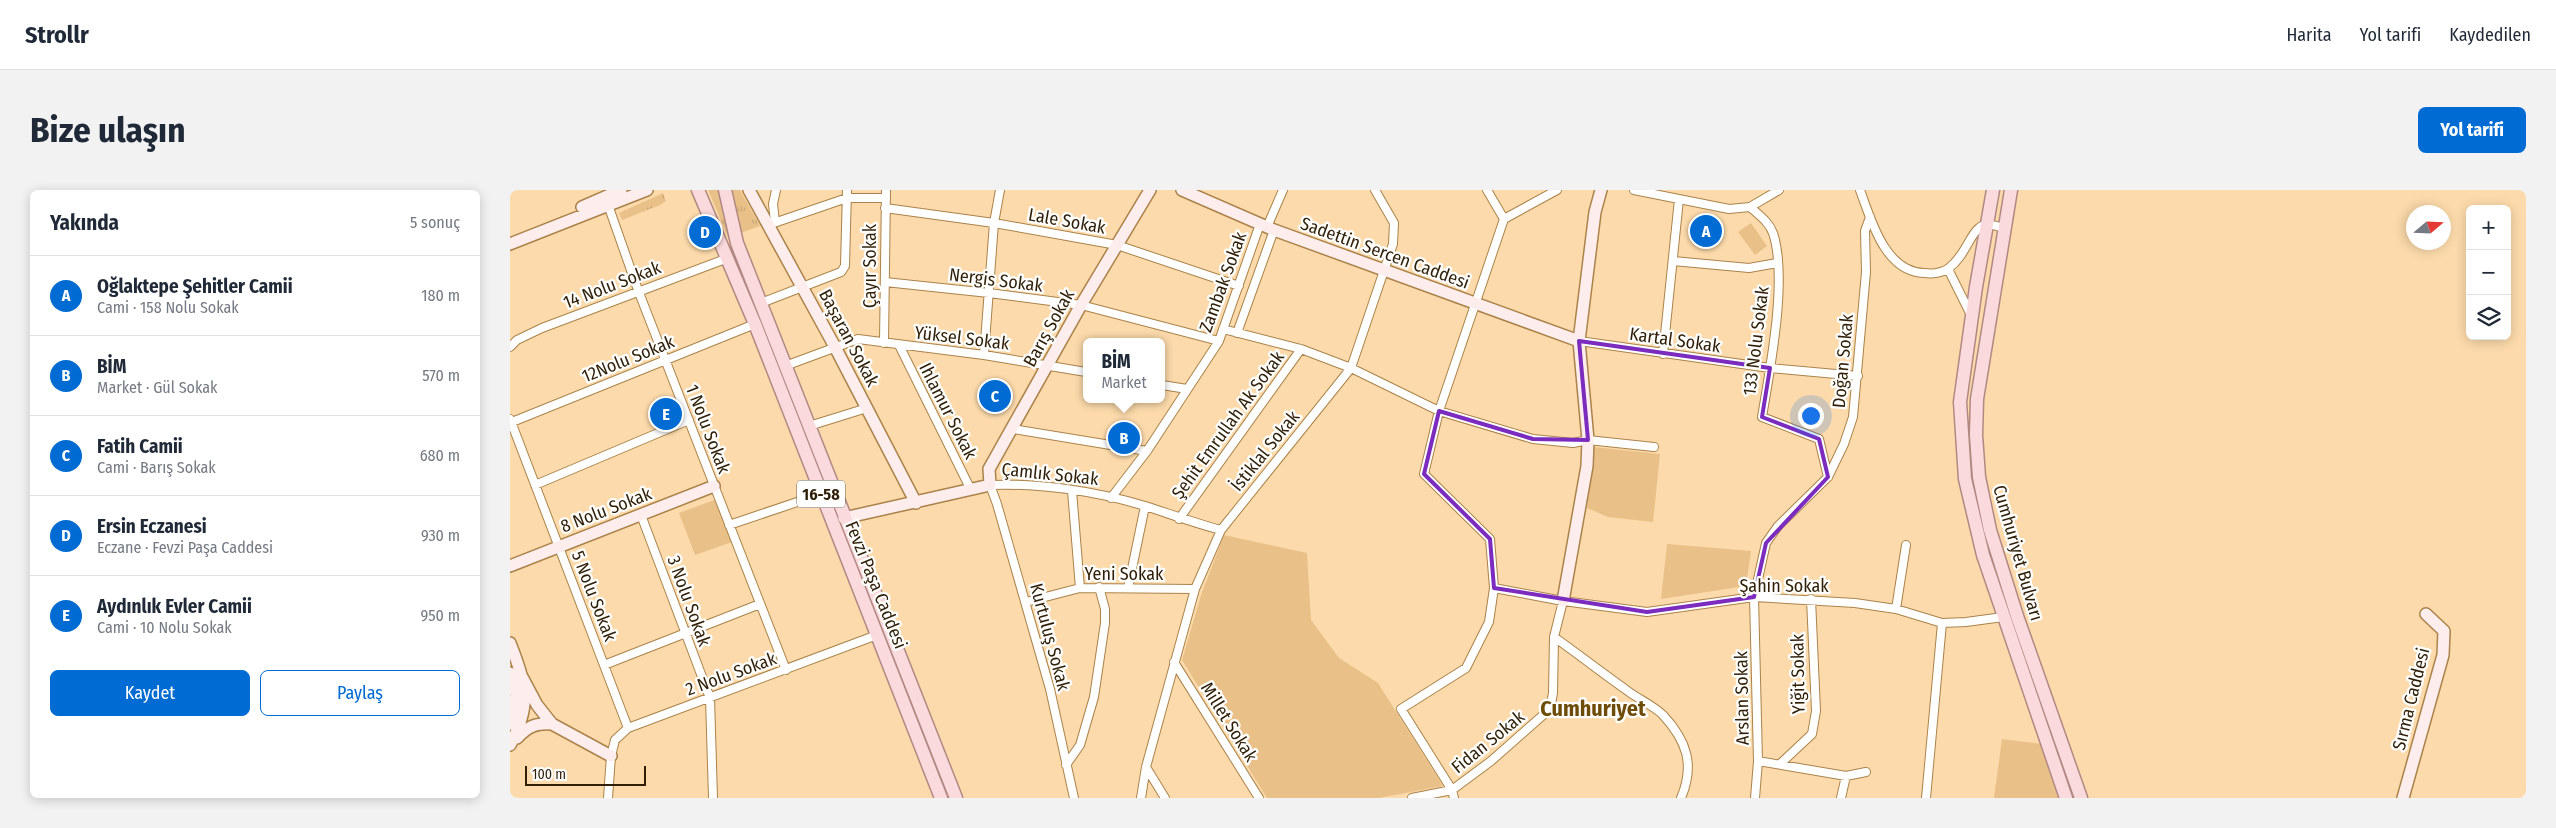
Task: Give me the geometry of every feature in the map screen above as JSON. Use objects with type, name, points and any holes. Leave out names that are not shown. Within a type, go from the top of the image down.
[{"type":"main road","name":"Fevzi Paşa Caddesi","points":[[698,190],[755,324],[942,798]]},
{"type":"main road","name":"Fevzi Paşa Caddesi","points":[[725,190],[737,243],[956,798]]},
{"type":"main road","name":"Cumhuriyet Bulvarı","points":[[1994,190],[1960,402],[1965,479],[1972,517],[2003,617],[2066,798]]},
{"type":"main road","name":"Cumhuriyet Bulvarı","points":[[2011,190],[1977,399],[1976,435],[1979,477],[1990,530],[2081,798]]},
{"type":"street","points":[[510,244],[604,201],[620,190]]},
{"type":"street","points":[[510,236],[604,201],[648,190]]},
{"type":"street","name":"Başaran Sokak","points":[[749,190],[771,224],[916,503]]},
{"type":"street","points":[[776,190],[771,224],[847,194],[886,194]]},
{"type":"street","points":[[984,355],[994,223],[1000,190]]},
{"type":"street","name":"Barış Sokak","points":[[990,485],[989,470],[1049,366],[1080,305],[1150,190]]},
{"type":"street","name":"Sadettin Sercen Caddesi","points":[[1182,190],[1267,227],[1384,272],[1579,341]]},
{"type":"street","points":[[1267,227],[1283,190]]},
{"type":"street","name":"İstiklal Sokak","points":[[1141,798],[1146,767],[1195,589],[1221,530],[1351,368],[1392,244],[1394,223],[1375,190]]},
{"type":"street","points":[[1487,190],[1504,219]]},
{"type":"street","points":[[1412,798],[1453,794],[1402,710],[1466,668],[1488,622],[1494,588],[1490,540],[1424,474],[1440,411],[1504,219],[1557,190]]},
{"type":"street","points":[[1563,601],[1587,466],[1588,440],[1579,341],[1595,212],[1601,190]]},
{"type":"street","points":[[1634,190],[1729,209],[1750,207],[1779,190]]},
{"type":"street","points":[[1860,190],[1883,244],[1892,257],[1902,266],[1915,273],[1932,274],[1948,269],[1962,256],[1978,228],[1988,224],[2004,228]]},
{"type":"street","points":[[761,303],[841,272],[845,266],[847,194]]},
{"type":"street","name":"Çayır Sokak","points":[[884,343],[886,194]]},
{"type":"street","points":[[1663,354],[1679,199]]},
{"type":"street","name":"1 Nolu Sokak","points":[[604,201],[786,670]]},
{"type":"street","name":"133 Nolu Sokak","points":[[1750,207],[1766,221],[1773,233],[1779,285],[1770,368],[1762,417],[1819,439],[1828,477]]},
{"type":"street","name":"Lale Sokak","points":[[885,208],[994,223],[1117,245],[1238,286]]},
{"type":"street","name":"Doğan Sokak","points":[[1754,597],[1766,543],[1778,526],[1828,477],[1844,444],[1853,417],[1866,272],[1865,231],[1870,217]]},
{"type":"street","name":"Zambak Sokak","points":[[1111,498],[1147,451],[1219,341],[1238,286],[1267,227]]},
{"type":"street","name":"Zambak Sokak","points":[[1237,333],[1267,227]]},
{"type":"street","name":"14 Nolu Sokak","points":[[510,347],[517,340],[542,328],[638,290],[728,258]]},
{"type":"street","points":[[1673,261],[1749,268],[1777,263]]},
{"type":"street","points":[[1948,269],[1972,318]]},
{"type":"street","name":"Nergis Sokak","points":[[885,282],[1080,305],[1219,341]]},
{"type":"street","name":"12Nolu Sokak","points":[[511,420],[755,324]]},
{"type":"street","points":[[1223,329],[1301,349],[1351,368],[1440,411],[1533,439],[1573,443],[1588,440],[1654,447]]},
{"type":"street","name":"Yüksel Sokak","points":[[786,366],[858,339],[984,355],[1083,372]]},
{"type":"street","name":"Kartal Sokak","points":[[1579,341],[1770,368],[1858,376]]},
{"type":"street","name":"Ihlamur Sokak","points":[[899,345],[971,490]]},
{"type":"street","name":"Şehit Emrullah Ak Sokak","points":[[1178,519],[1301,349]]},
{"type":"street","points":[[1165,385],[1187,389]]},
{"type":"street","points":[[808,426],[867,408]]},
{"type":"street","name":"5 Nolu Sokak","points":[[511,420],[628,728]]},
{"type":"street","points":[[535,485],[689,420]]},
{"type":"street","points":[[1013,429],[1147,451]]},
{"type":"street","name":"Çamlık Sokak","points":[[844,518],[990,485],[1013,484],[1111,498],[1145,506],[1178,519],[1221,530]]},
{"type":"street","name":"Kurtuluş Sokak","points":[[990,485],[1026,602],[1050,689],[1074,798]]},
{"type":"street","name":"8 Nolu Sokak","points":[[510,566],[714,486]]},
{"type":"street","points":[[1072,491],[1080,588]]},
{"type":"street","points":[[730,525],[821,494]]},
{"type":"street","points":[[1128,588],[1145,506]]},
{"type":"street","name":"3 Nolu Sokak","points":[[641,515],[710,698],[713,798]]},
{"type":"street","points":[[1896,609],[1906,545]]},
{"type":"street","points":[[1066,765],[1080,744],[1094,697],[1105,623],[1105,610],[1099,587]]},
{"type":"street","name":"Yeni Sokak","points":[[1026,602],[1080,588],[1195,589]]},
{"type":"street","name":"Şahin Sokak","points":[[1494,588],[1563,601],[1647,612],[1754,597],[1811,599],[1896,609],[1942,623],[2003,617]]},
{"type":"street","name":"Arslan Sokak","points":[[1754,597],[1758,761],[1755,798]]},
{"type":"street","name":"Yiğit Sokak","points":[[1780,764],[1812,734],[1816,710],[1811,599]]},
{"type":"street","name":"Fidan Sokak","points":[[1453,794],[1550,709],[1553,693],[1554,637],[1563,601]]},
{"type":"street","points":[[604,665],[760,604]]},
{"type":"street","name":"Sırma Caddesi","points":[[2403,798],[2443,655],[2444,631],[2426,614]]},
{"type":"street","points":[[1926,798],[1942,623]]},
{"type":"street","name":"2 Nolu Sokak","points":[[628,728],[877,635]]},
{"type":"street","points":[[1554,637],[1662,714],[1681,741],[1689,764],[1687,782],[1680,798]]},
{"type":"street","points":[[510,643],[516,674],[516,695],[510,724]]},
{"type":"street","name":"Millet Sokak","points":[[1174,662],[1259,798]]},
{"type":"street","points":[[516,674],[552,724],[611,756]]},
{"type":"street","points":[[510,746],[522,721],[525,709],[526,689],[516,674]]},
{"type":"street","points":[[510,746],[530,726],[540,723],[552,724]]},
{"type":"street","points":[[608,798],[611,756],[615,740],[628,728]]},
{"type":"street","points":[[1758,761],[1846,776],[1866,772]]},
{"type":"street","points":[[1146,767],[1165,798]]},
{"type":"street","points":[[1841,798],[1846,776]]},
{"type":"highlighted area","points":[[1579,341],[1770,368],[1762,417],[1819,439],[1828,477],[1766,543],[1754,597],[1647,612],[1494,588],[1490,539],[1424,474],[1439,411],[1533,439],[1588,440]]},
{"type":"green space","points":[[708,190],[720,190],[732,246]]},
{"type":"green space","points":[[731,190],[740,190],[760,226],[741,233]]},
{"type":"green space","points":[[663,193],[666,201],[660,205],[622,220],[619,213]]},
{"type":"green space","points":[[1751,223],[1767,246],[1755,255],[1738,232]]},
{"type":"green space","points":[[1593,447],[1660,454],[1653,522],[1608,517],[1587,508]]},
{"type":"green space","points":[[717,499],[732,542],[695,555],[679,513]]},
{"type":"green space","points":[[1224,535],[1307,553],[1311,620],[1339,658],[1378,683],[1443,786],[1379,798],[1267,798],[1182,660],[1201,595]]},
{"type":"green space","points":[[1667,544],[1751,551],[1746,586],[1661,599]]},
{"type":"green space","points":[[2002,739],[2043,744],[2061,798],[1994,798]]},
{"type":"place","name":"Oğlaktepe Şehitler Camii","points":[[1706,231]]},
{"type":"place","name":"Ersin Eczanesi","points":[[705,232]]},
{"type":"place","name":"Fatih Camii","points":[[995,396]]},
{"type":"place","name":"Aydınlık Evler Camii","points":[[666,414]]},
{"type":"place","name":"BİM","points":[[1124,438]]},
{"type":"district","name":"Cumhuriyet","points":[[1593,708]]}]
